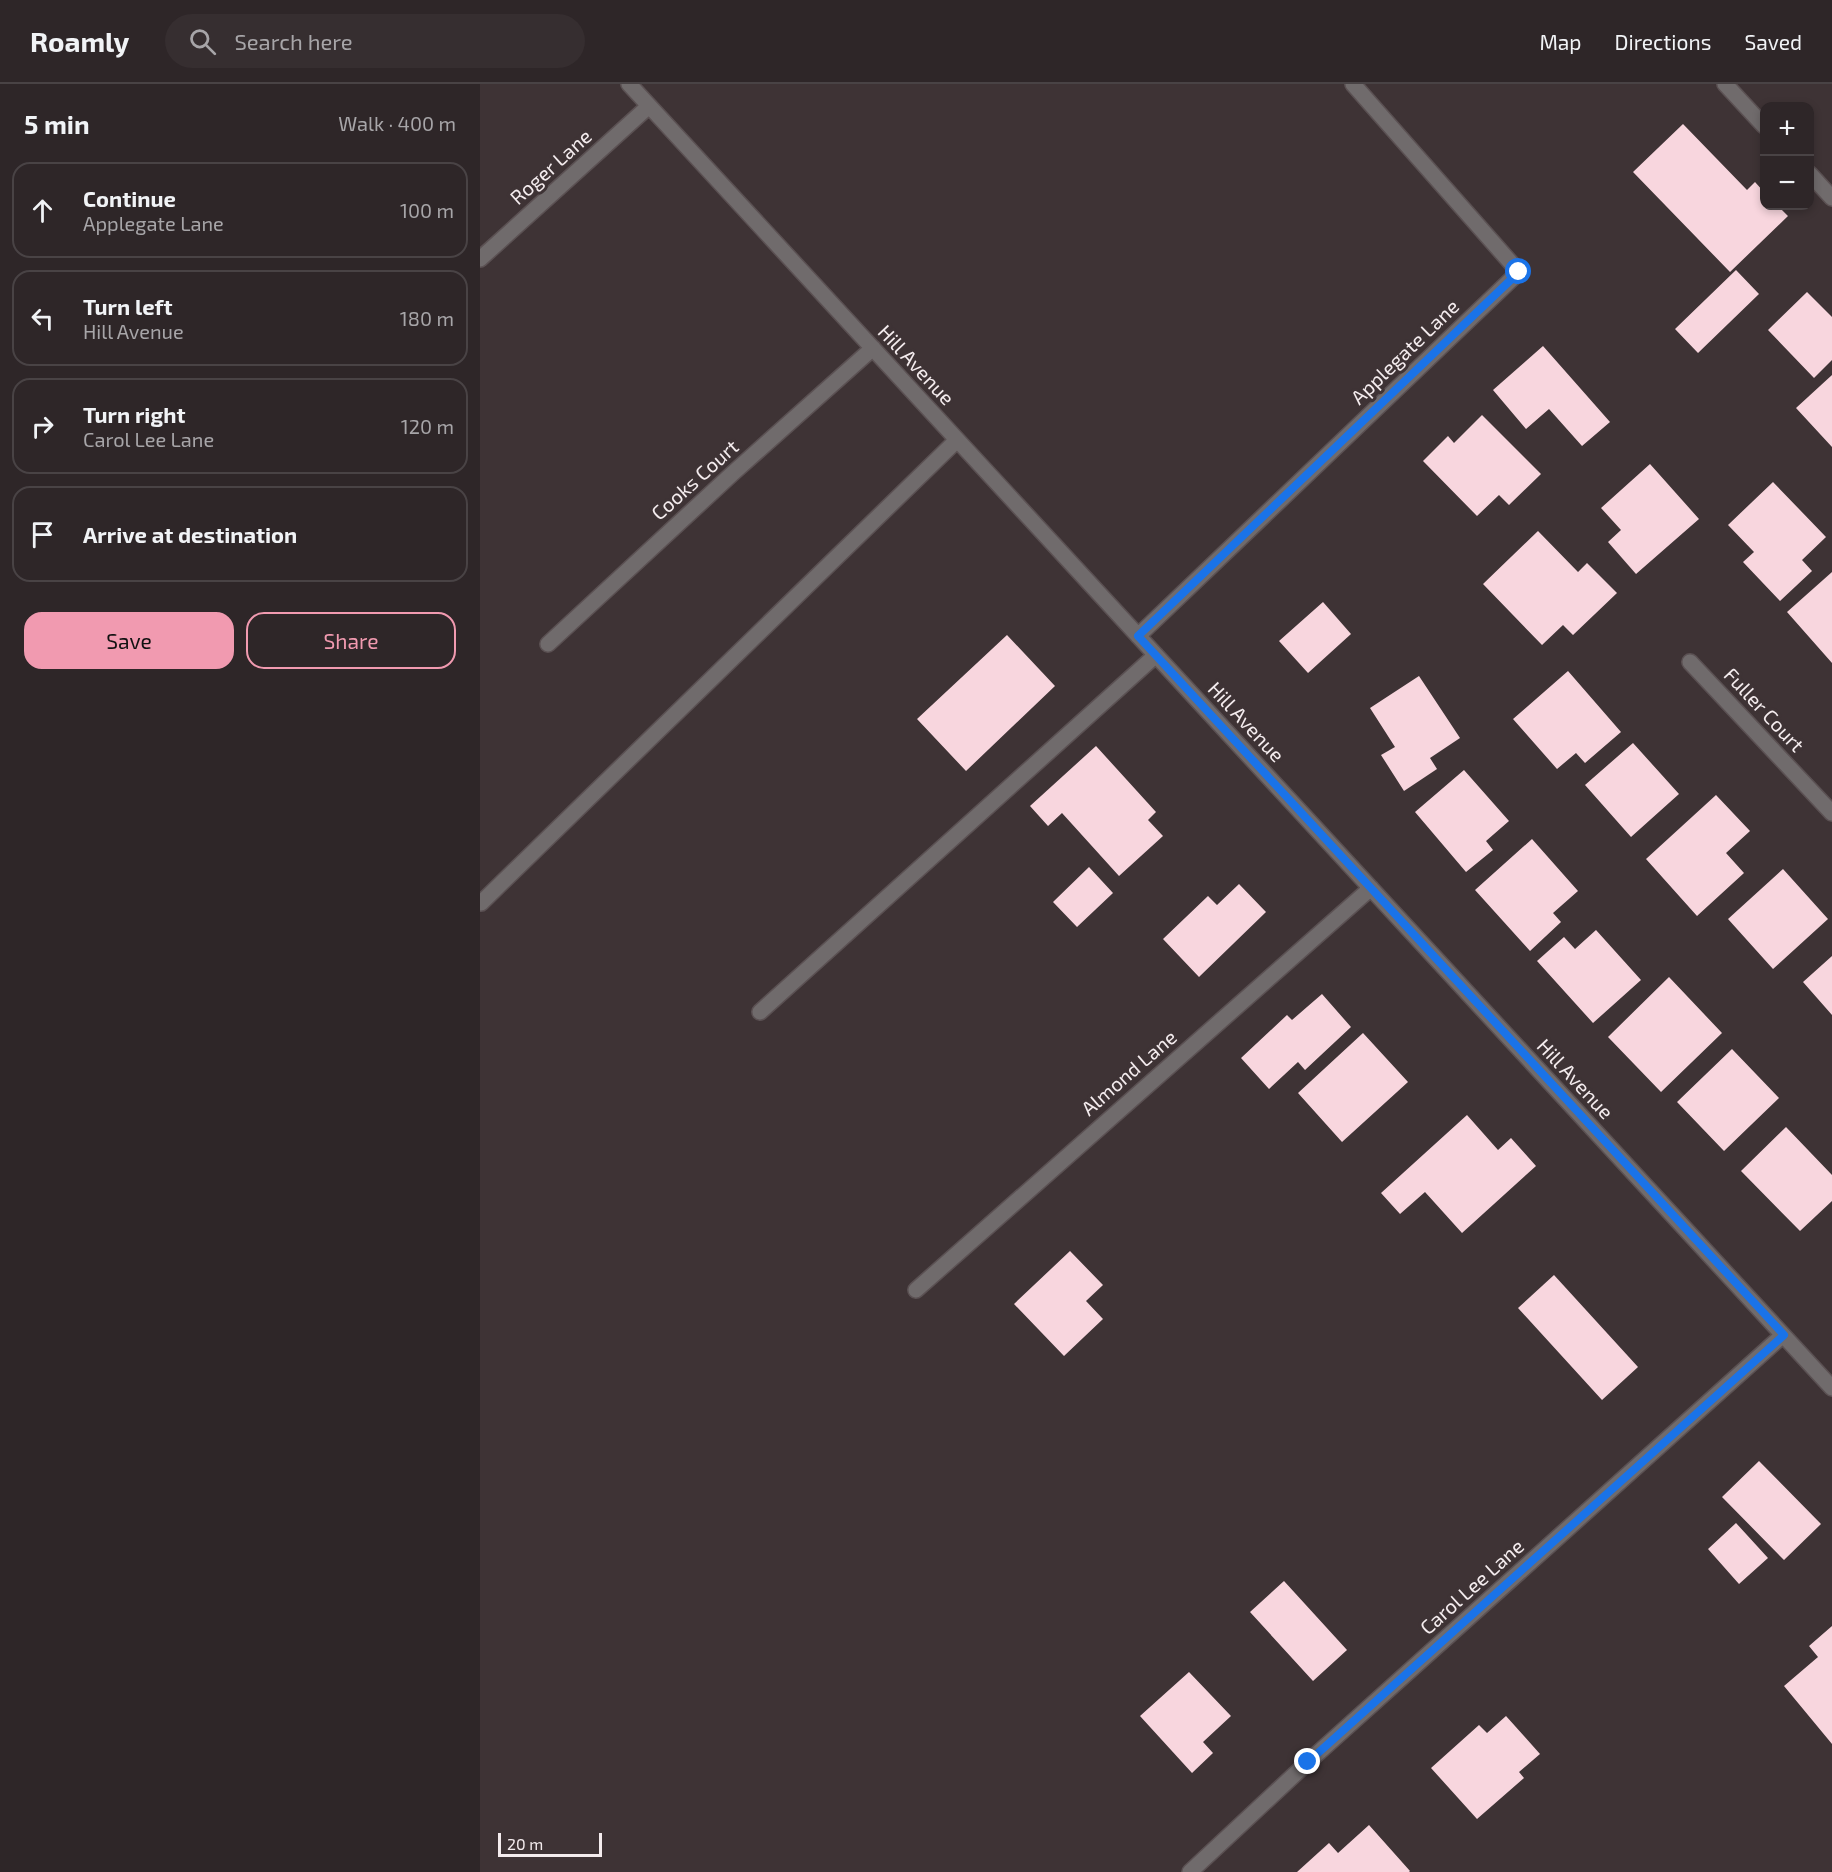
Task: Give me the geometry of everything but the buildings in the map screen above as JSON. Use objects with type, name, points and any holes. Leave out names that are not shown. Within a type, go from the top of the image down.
[{"type":"street","name":"Hill Avenue","points":[[629,84],[1832,1388]]},
{"type":"street","name":"Applegate Lane","points":[[1138,636],[1519,272],[1353,84]]},
{"type":"street","points":[[1725,84],[1760,122]]},
{"type":"street","name":"Roger Lane","points":[[480,259],[649,106]]},
{"type":"street","points":[[1814,179],[1832,198]]},
{"type":"street","name":"Cooks Court","points":[[548,644],[733,473],[873,348]]},
{"type":"street","points":[[481,903],[957,440]]},
{"type":"street","points":[[760,1012],[1156,655]]},
{"type":"street","name":"Fuller Court","points":[[1690,662],[1832,813]]},
{"type":"street","name":"Almond Lane","points":[[916,1290],[1371,888]]},
{"type":"street","name":"Carol Lee Lane","points":[[1190,1872],[1308,1762],[1784,1335]]},
{"type":"route","points":[[1308,1762],[1784,1335],[1138,636],[1519,272]]}]
